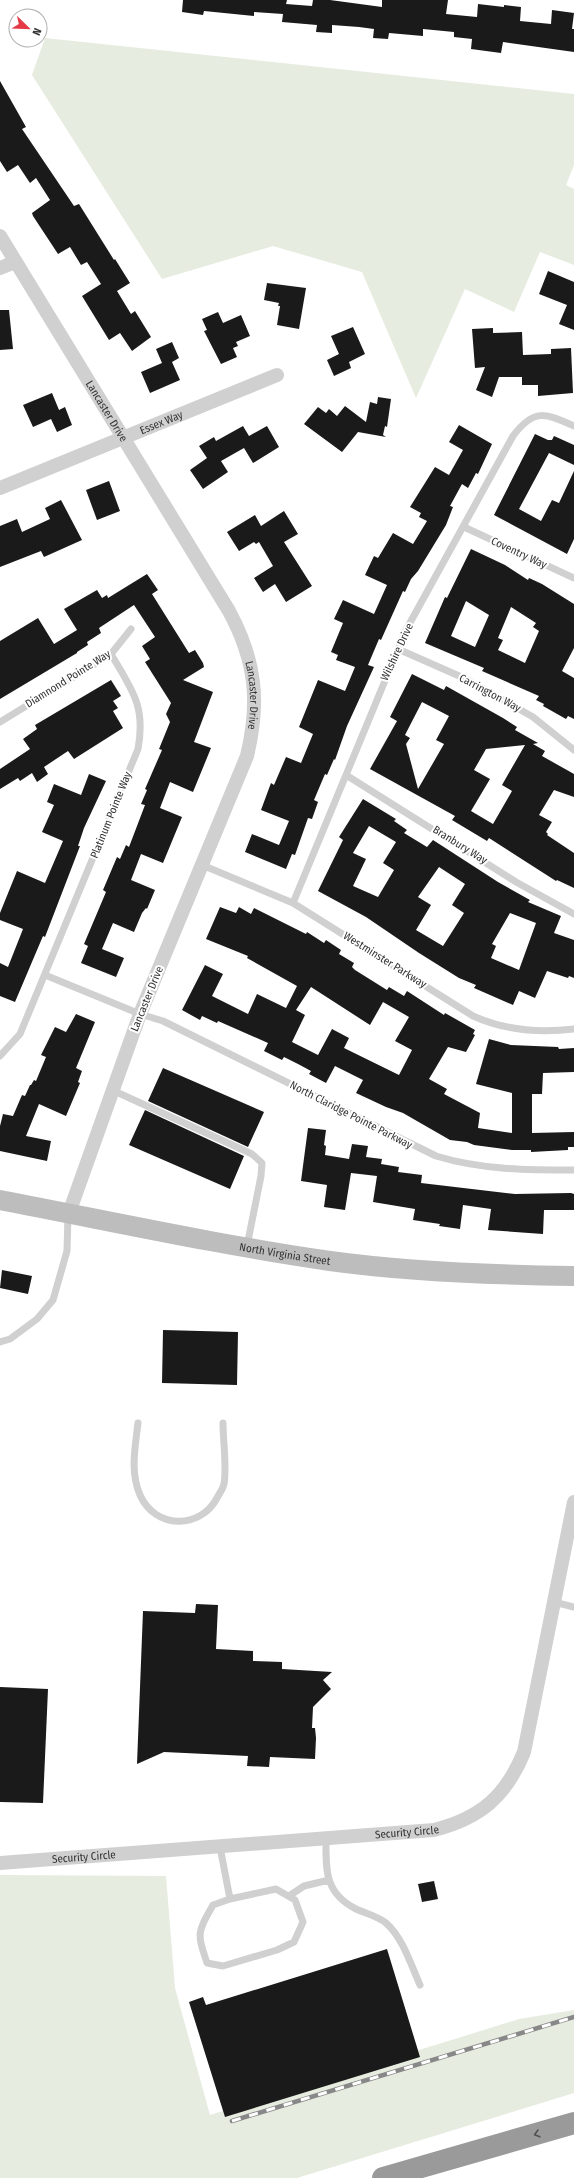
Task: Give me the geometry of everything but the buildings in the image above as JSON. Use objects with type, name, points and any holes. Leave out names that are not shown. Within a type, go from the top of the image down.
[{"type":"highway","points":[[383,2178],[574,2123]]},
{"type":"main road","name":"North Virginia Street","points":[[0,1200],[247,1247],[330,1261],[412,1268],[574,1276]]},
{"type":"street","name":"Lancaster Drive","points":[[0,236],[232,617],[248,654],[254,679],[255,711],[247,756],[140,1014],[68,1213]]},
{"type":"street","points":[[0,268],[16,262]]},
{"type":"street","name":"Essex Way","points":[[0,488],[277,375]]},
{"type":"street","name":"Security Circle","points":[[0,1863],[434,1830],[456,1825],[474,1815],[493,1802],[506,1787],[516,1771],[524,1752],[574,1502]]},
{"type":"lane","name":"Wilshire Drive","points":[[292,903],[406,630],[513,436],[523,423],[532,417],[542,415],[551,416],[574,425]]},
{"type":"lane","name":"Coventry Way","points":[[464,527],[574,578]]},
{"type":"lane","name":"Diamnond Pointe Way","points":[[0,722],[111,654],[131,629]]},
{"type":"lane","name":"Carrington Way","points":[[398,649],[466,679],[533,717],[574,750]]},
{"type":"lane","name":"Platinum Pointe Way","points":[[0,1056],[20,1034],[138,749],[142,731],[136,696],[111,654]]},
{"type":"lane","name":"Branbury Way","points":[[346,775],[516,882],[574,914]]},
{"type":"lane","name":"Westminster Parkway","points":[[202,865],[292,903],[473,1016],[506,1028],[574,1029]]},
{"type":"lane","name":"North Claridge Pointe Parkway","points":[[45,975],[140,1014],[163,1021],[436,1156],[459,1163],[507,1170],[574,1170]]},
{"type":"lane","points":[[112,1090],[252,1154],[262,1163],[261,1176],[247,1247]]},
{"type":"lane","points":[[0,1342],[10,1339],[37,1319],[53,1300],[67,1251],[68,1213]]},
{"type":"lane","points":[[138,1423],[133,1468],[140,1496],[153,1513],[174,1522],[199,1518],[212,1506],[224,1485],[223,1423]]},
{"type":"lane","points":[[554,1602],[574,1607]]},
{"type":"lane","points":[[326,1839],[329,1884],[348,1905],[386,1923],[390,1927],[398,1936],[420,1985]]},
{"type":"lane","points":[[220,1847],[230,1899]]},
{"type":"lane","points":[[289,1896],[304,1886],[329,1880]]},
{"type":"lane","points":[[276,1888],[295,1900],[303,1922],[294,1942],[277,1950],[223,1966],[207,1963],[199,1937],[204,1921],[213,1905],[230,1899],[276,1888]]},
{"type":"shaded area","points":[[48,38],[574,94],[574,165],[566,185],[574,189],[574,265],[540,252],[514,312],[465,289],[416,398],[362,272],[273,246],[162,279],[32,75],[41,48],[48,48]]},
{"type":"shaded area","points":[[0,1875],[166,1876],[175,1988],[210,2115],[519,2019],[574,2010],[574,2093],[297,2178],[0,2178]]},
{"type":"railway","points":[[232,2121],[574,2017]]}]
